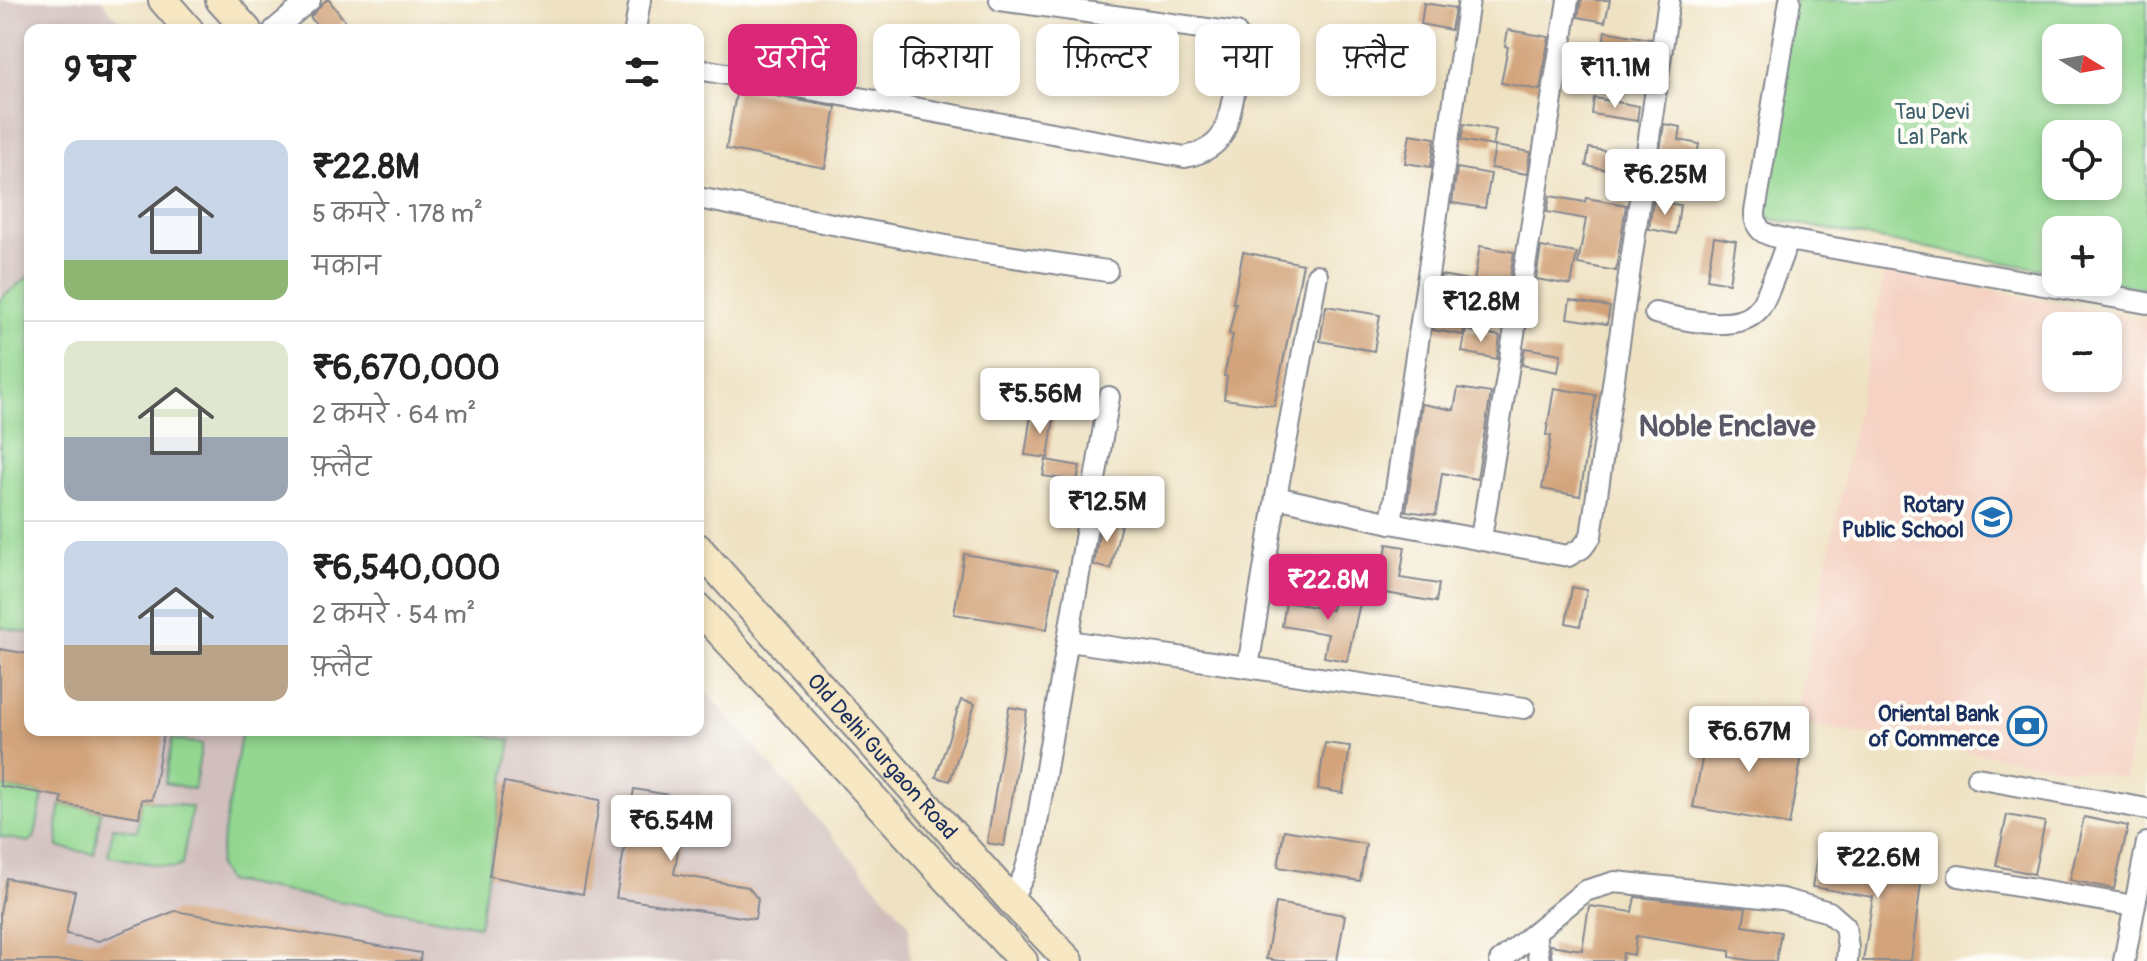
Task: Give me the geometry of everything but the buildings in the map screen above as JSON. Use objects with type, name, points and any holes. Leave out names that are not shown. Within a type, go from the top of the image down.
[{"type":"main road","points":[[163,0],[184,24]]},
{"type":"main road","points":[[220,0],[242,24]]},
{"type":"main road","name":"Old Delhi Gurgaon Road","points":[[704,555],[1011,900],[1054,956]]},
{"type":"main road","name":"Old Delhi Gurgaon Road","points":[[704,615],[1023,961]]},
{"type":"street","points":[[281,24],[310,0]]},
{"type":"street","points":[[636,24],[640,0]]},
{"type":"street","points":[[704,70],[1185,157],[1202,153],[1222,136],[1243,43],[1236,33],[1000,0]]},
{"type":"street","points":[[1391,523],[1469,0]]},
{"type":"street","points":[[1481,538],[1568,0]]},
{"type":"street","points":[[1276,497],[1391,523],[1568,556],[1582,548],[1591,536],[1669,0]]},
{"type":"street","points":[[1790,0],[1755,222],[1759,229],[1788,240],[2147,303]]},
{"type":"street","points":[[704,199],[967,250],[1107,271]]},
{"type":"street","points":[[1655,313],[1715,324],[1744,320],[1757,310],[1788,240]]},
{"type":"street","points":[[1248,667],[1317,275]]},
{"type":"street","points":[[1011,900],[1031,857],[1109,397]]},
{"type":"street","points":[[1069,641],[1524,708]]},
{"type":"street","points":[[1977,778],[2147,809]]},
{"type":"street","points":[[2124,961],[2147,843]]},
{"type":"street","points":[[1959,876],[2134,906]]},
{"type":"street","points":[[1500,961],[1585,891],[1615,882],[1782,899],[1829,912],[1845,926],[1847,961]]},
{"type":"street","points":[[1535,933],[1539,961]]},
{"type":"shaded area","points":[[0,0],[101,0],[122,24],[24,24],[24,736],[704,736],[704,689],[909,924],[910,961],[0,961]]},
{"type":"shaded area","name":"Rotary Public School","points":[[1885,271],[2104,312],[2042,312],[2042,392],[2122,392],[2122,315],[2147,320],[2147,655],[2125,778],[1795,723]]},
{"type":"green space","name":"Tau Devi Lal Park","points":[[1795,0],[2147,0],[2147,289],[2122,285],[2122,216],[2042,216],[2042,269],[1760,217]]},
{"type":"green space","points":[[24,280],[24,632],[0,627],[0,299]]},
{"type":"green space","points":[[241,736],[490,736],[511,740],[479,926],[227,881],[218,866]]},
{"type":"green space","points":[[172,739],[202,744],[194,789],[165,783]]},
{"type":"green space","points":[[0,786],[43,794],[35,836],[29,842],[0,837]]},
{"type":"green space","points":[[142,799],[192,807],[182,865],[174,868],[108,856],[113,827],[137,831]]},
{"type":"green space","points":[[61,804],[101,811],[94,854],[58,847],[57,825]]},
{"type":"place","name":"Rotary Public School","points":[[1992,517]]},
{"type":"place","name":"Oriental Bank of Commerce","points":[[2027,726]]},
{"type":"district","name":"Noble Enclave","points":[[1727,426]]}]
